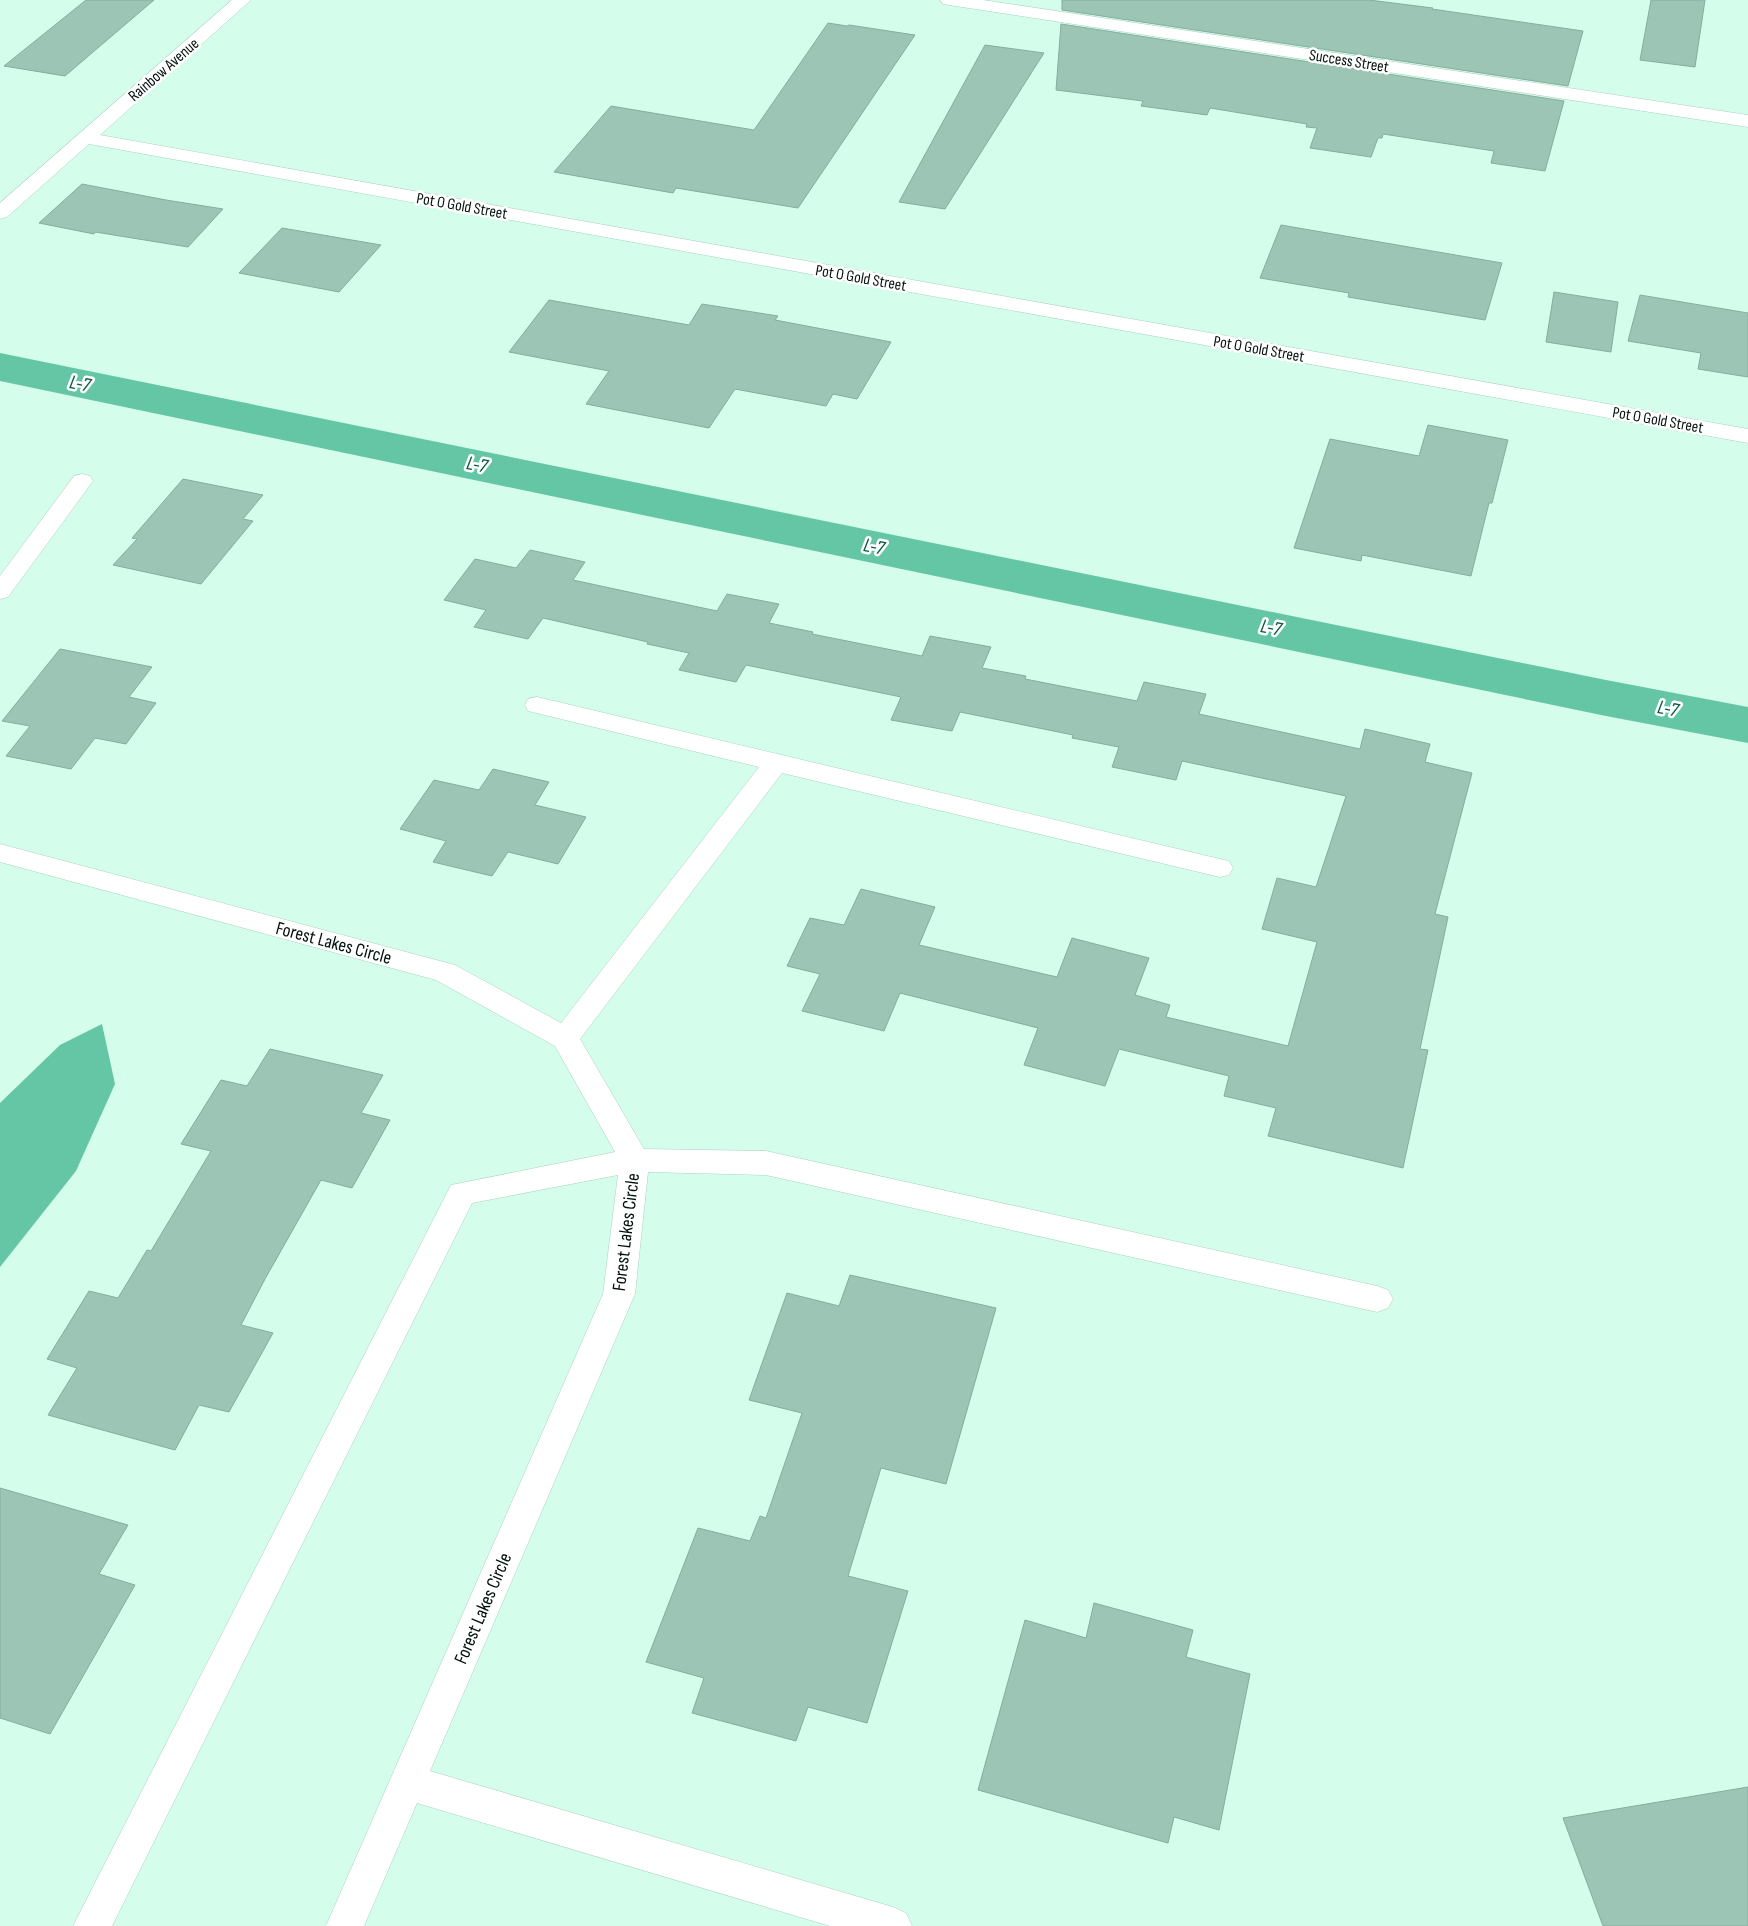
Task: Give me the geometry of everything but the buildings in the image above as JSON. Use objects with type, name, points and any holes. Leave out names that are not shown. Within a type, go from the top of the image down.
[{"type":"street","name":"Rainbow Avenue","points":[[85,138],[242,0]]},
{"type":"street","name":"Success Street","points":[[949,0],[1748,121]]},
{"type":"street","points":[[0,213],[85,138]]},
{"type":"street","name":"Pot O Gold Street","points":[[85,138],[1748,436]]},
{"type":"street","points":[[0,592],[82,481]]},
{"type":"street","points":[[538,705],[1220,868]]},
{"type":"street","points":[[565,1038],[776,763]]},
{"type":"street","name":"Forest Lakes Circle","points":[[0,853],[445,972],[565,1038],[635,1160],[619,1294],[344,1926]]},
{"type":"street","points":[[92,1926],[462,1193],[635,1160],[766,1163],[1377,1299]]},
{"type":"street","points":[[407,1782],[893,1926]]},
{"type":"shaded area","points":[[102,1024],[115,1084],[76,1171],[0,1267],[0,1103],[60,1045]]},
{"type":"waterway","name":"L-7","points":[[0,367],[1606,698],[1748,725]]}]
